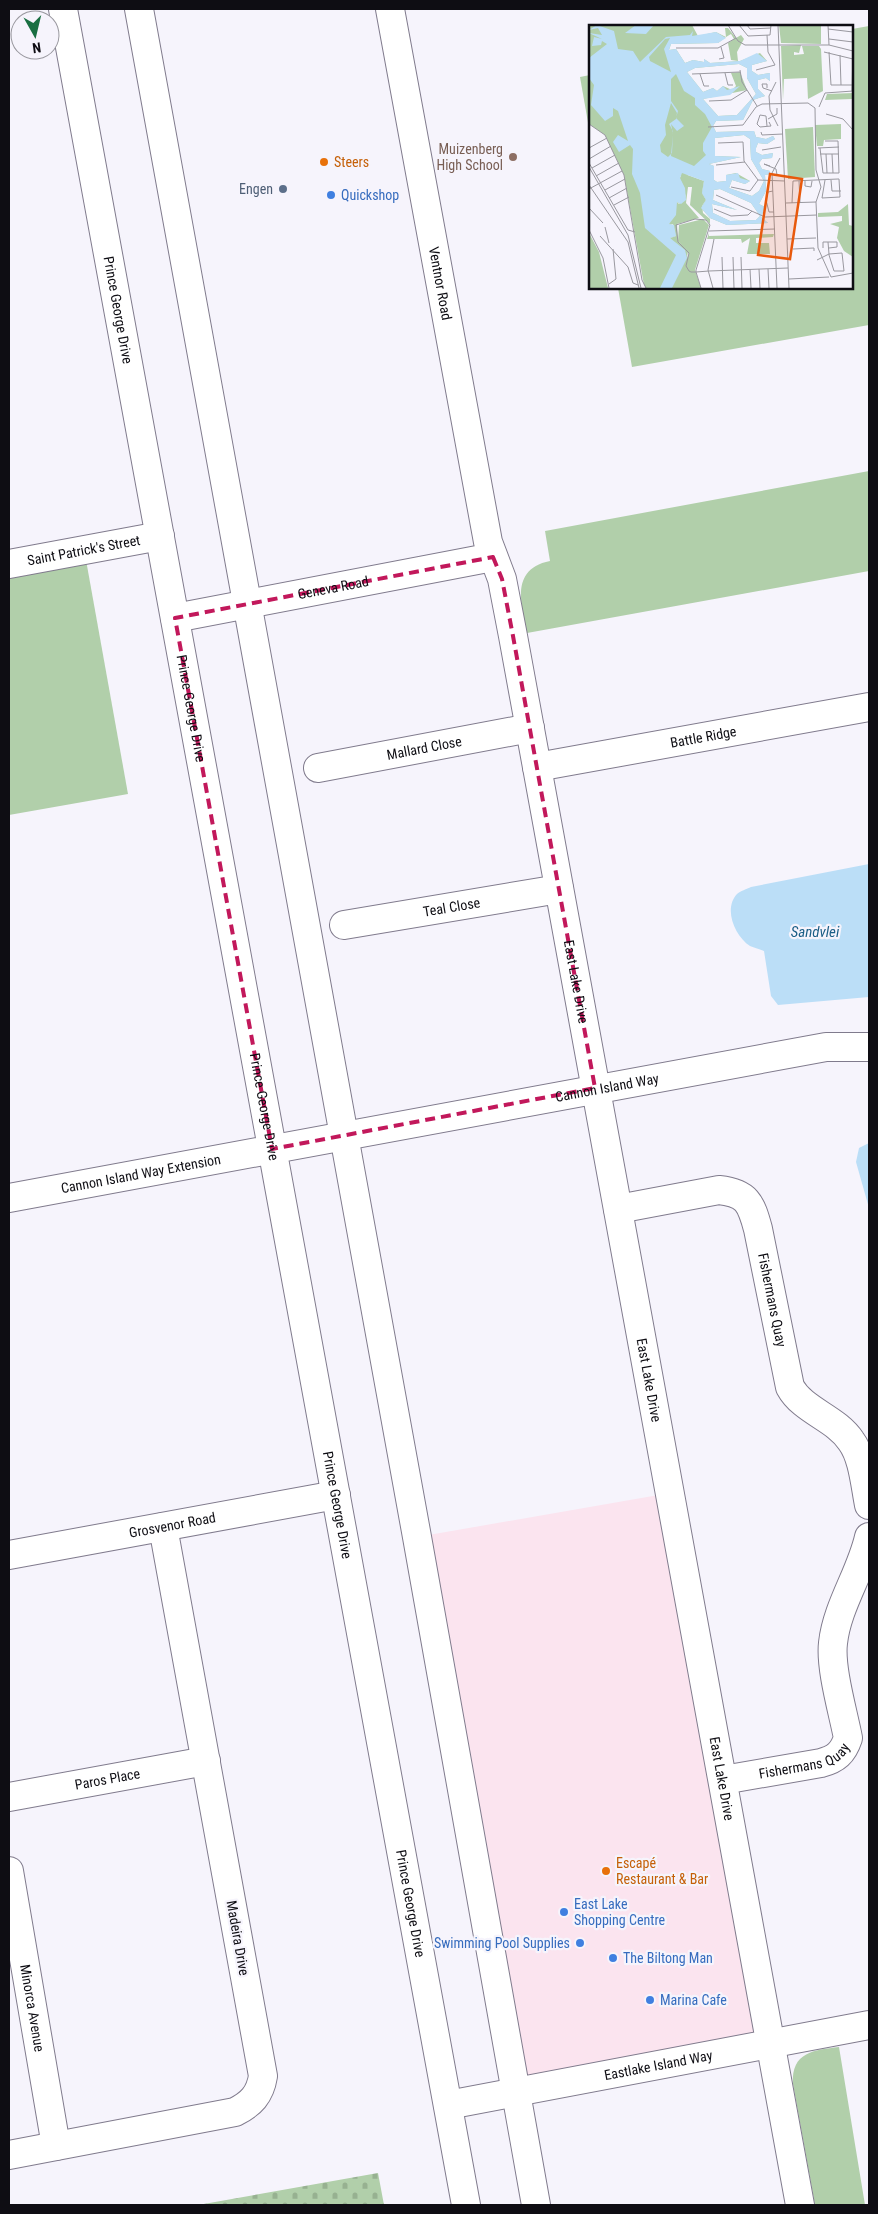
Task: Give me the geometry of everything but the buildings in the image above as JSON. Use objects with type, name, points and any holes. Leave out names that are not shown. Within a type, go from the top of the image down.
[{"type":"street","name":"Prince George Drive","points":[[63,9],[466,2205]]},
{"type":"street","points":[[139,9],[536,2205]]},
{"type":"street","name":"Ventnor Road","points":[[390,9],[488,542],[493,557]]},
{"type":"street","name":"Saint Patrick's Street","points":[[9,564],[160,536]]},
{"type":"street","name":"Geneva Road","points":[[175,618],[493,557]]},
{"type":"street","name":"East Lake Drive","points":[[493,557],[502,579],[530,728],[800,2205]]},
{"type":"street","name":"Battle Ridge","points":[[537,767],[869,707]]},
{"type":"street","name":"Mallard Close","points":[[318,768],[530,728]]},
{"type":"street","name":"Teal Close","points":[[344,925],[559,889]]},
{"type":"street","name":"Cannon Island Way","points":[[272,1149],[595,1088],[826,1047],[869,1047]]},
{"type":"street","name":"Cannon Island Way Extension","points":[[9,1198],[272,1149]]},
{"type":"street","name":"Fishermans Quay","points":[[618,1209],[719,1190],[733,1192],[742,1196],[749,1203],[758,1229],[790,1387],[801,1400],[840,1428],[853,1442],[863,1472],[869,1505]]},
{"type":"street","name":"Grosvenor Road","points":[[9,1555],[336,1495]]},
{"type":"street","name":"Madeira Drive","points":[[9,2155],[235,2112],[252,2102],[261,2087],[264,2076],[163,1527]]},
{"type":"street","name":"Fishermans Quay","points":[[722,1780],[833,1760],[845,1747],[848,1738],[833,1658],[833,1643],[838,1620],[869,1537]]},
{"type":"street","name":"Paros Place","points":[[9,1798],[206,1762]]},
{"type":"street","name":"Minorca Avenue","points":[[9,1871],[56,2146]]},
{"type":"street","name":"Eastlake Island Way","points":[[448,2106],[869,2025]]},
{"type":"highlighted area","points":[[493,557],[502,579],[513,636],[595,1088],[272,1149],[175,618]]},
{"type":"shaded area","points":[[670,1493],[771,2044],[516,2092],[417,1537]]},
{"type":"green space","points":[[869,26],[869,325],[632,367],[618,289],[853,289],[853,29]]},
{"type":"green space","points":[[589,75],[589,128],[580,77]]},
{"type":"green space","points":[[869,471],[869,571],[527,633],[522,611],[521,589],[529,572],[537,565],[550,561],[545,531]]},
{"type":"green space","points":[[86,560],[128,794],[9,815],[9,575]]},
{"type":"green space","points":[[839,2047],[865,2205],[815,2205],[793,2084],[793,2073],[800,2059],[813,2052]]},
{"type":"green space","points":[[378,2173],[384,2205],[198,2205]]},
{"type":"water","name":"Sandvlei","points":[[869,864],[869,997],[778,1005],[771,996],[764,951],[745,942],[733,922],[731,907],[733,900],[738,893],[751,887]]},
{"type":"water","points":[[869,1143],[869,1208],[856,1162],[859,1148]]},
{"type":"place","name":"Muizenberg High School","points":[[513,157]]},
{"type":"place","name":"Steers","points":[[324,162]]},
{"type":"place","name":"Engen","points":[[283,189]]},
{"type":"place","name":"Quickshop","points":[[331,195]]},
{"type":"place","name":"Escapé Restaurant & Bar","points":[[606,1871]]},
{"type":"place","name":"East Lake Shopping Centre","points":[[564,1912]]},
{"type":"place","name":"Swimming Pool Supplies","points":[[580,1943]]},
{"type":"place","name":"The Biltong Man","points":[[613,1958]]},
{"type":"place","name":"Marina Cafe","points":[[650,2000]]}]
